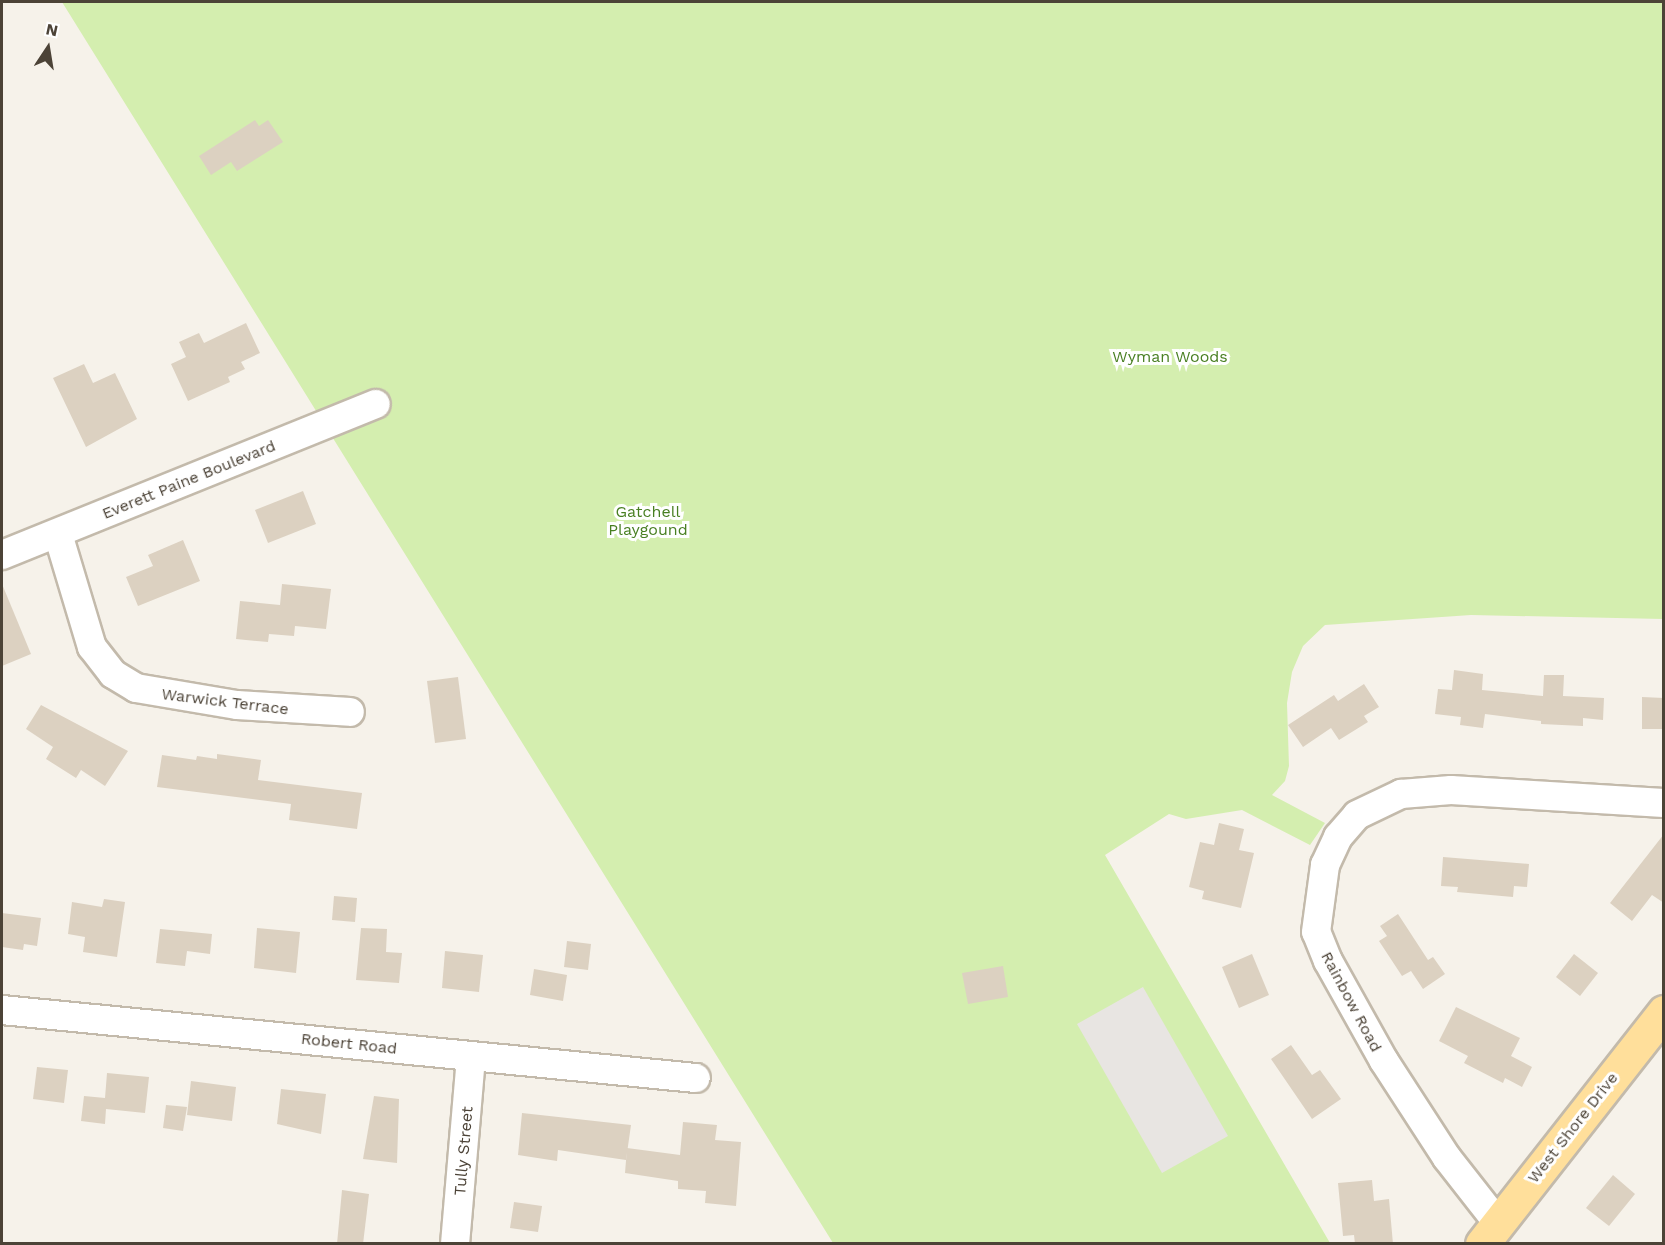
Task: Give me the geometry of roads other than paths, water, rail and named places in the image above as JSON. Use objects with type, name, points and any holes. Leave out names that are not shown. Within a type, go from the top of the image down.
[{"type":"main road","name":"West Shore Drive","points":[[1490,1233],[1664,1012]]},
{"type":"street","name":"Everett Paine Boulevard","points":[[2,555],[376,404]]},
{"type":"street","name":"Warwick Terrace","points":[[58,534],[92,647],[113,674],[136,688],[237,705],[350,712]]},
{"type":"street","name":"Rainbow Road","points":[[1490,1233],[1447,1158],[1383,1061],[1328,961],[1316,932],[1325,865],[1338,837],[1357,815],[1409,792],[1451,790],[1664,803]]},
{"type":"street","name":"Robert Road","points":[[2,1010],[471,1058],[696,1078]]},
{"type":"street","name":"Tully Street","points":[[455,1244],[471,1058]]},
{"type":"park label","name":"Wyman Woods","points":[[1170,357]]},
{"type":"park label","name":"Gatchell Playgound","points":[[648,521]]}]
